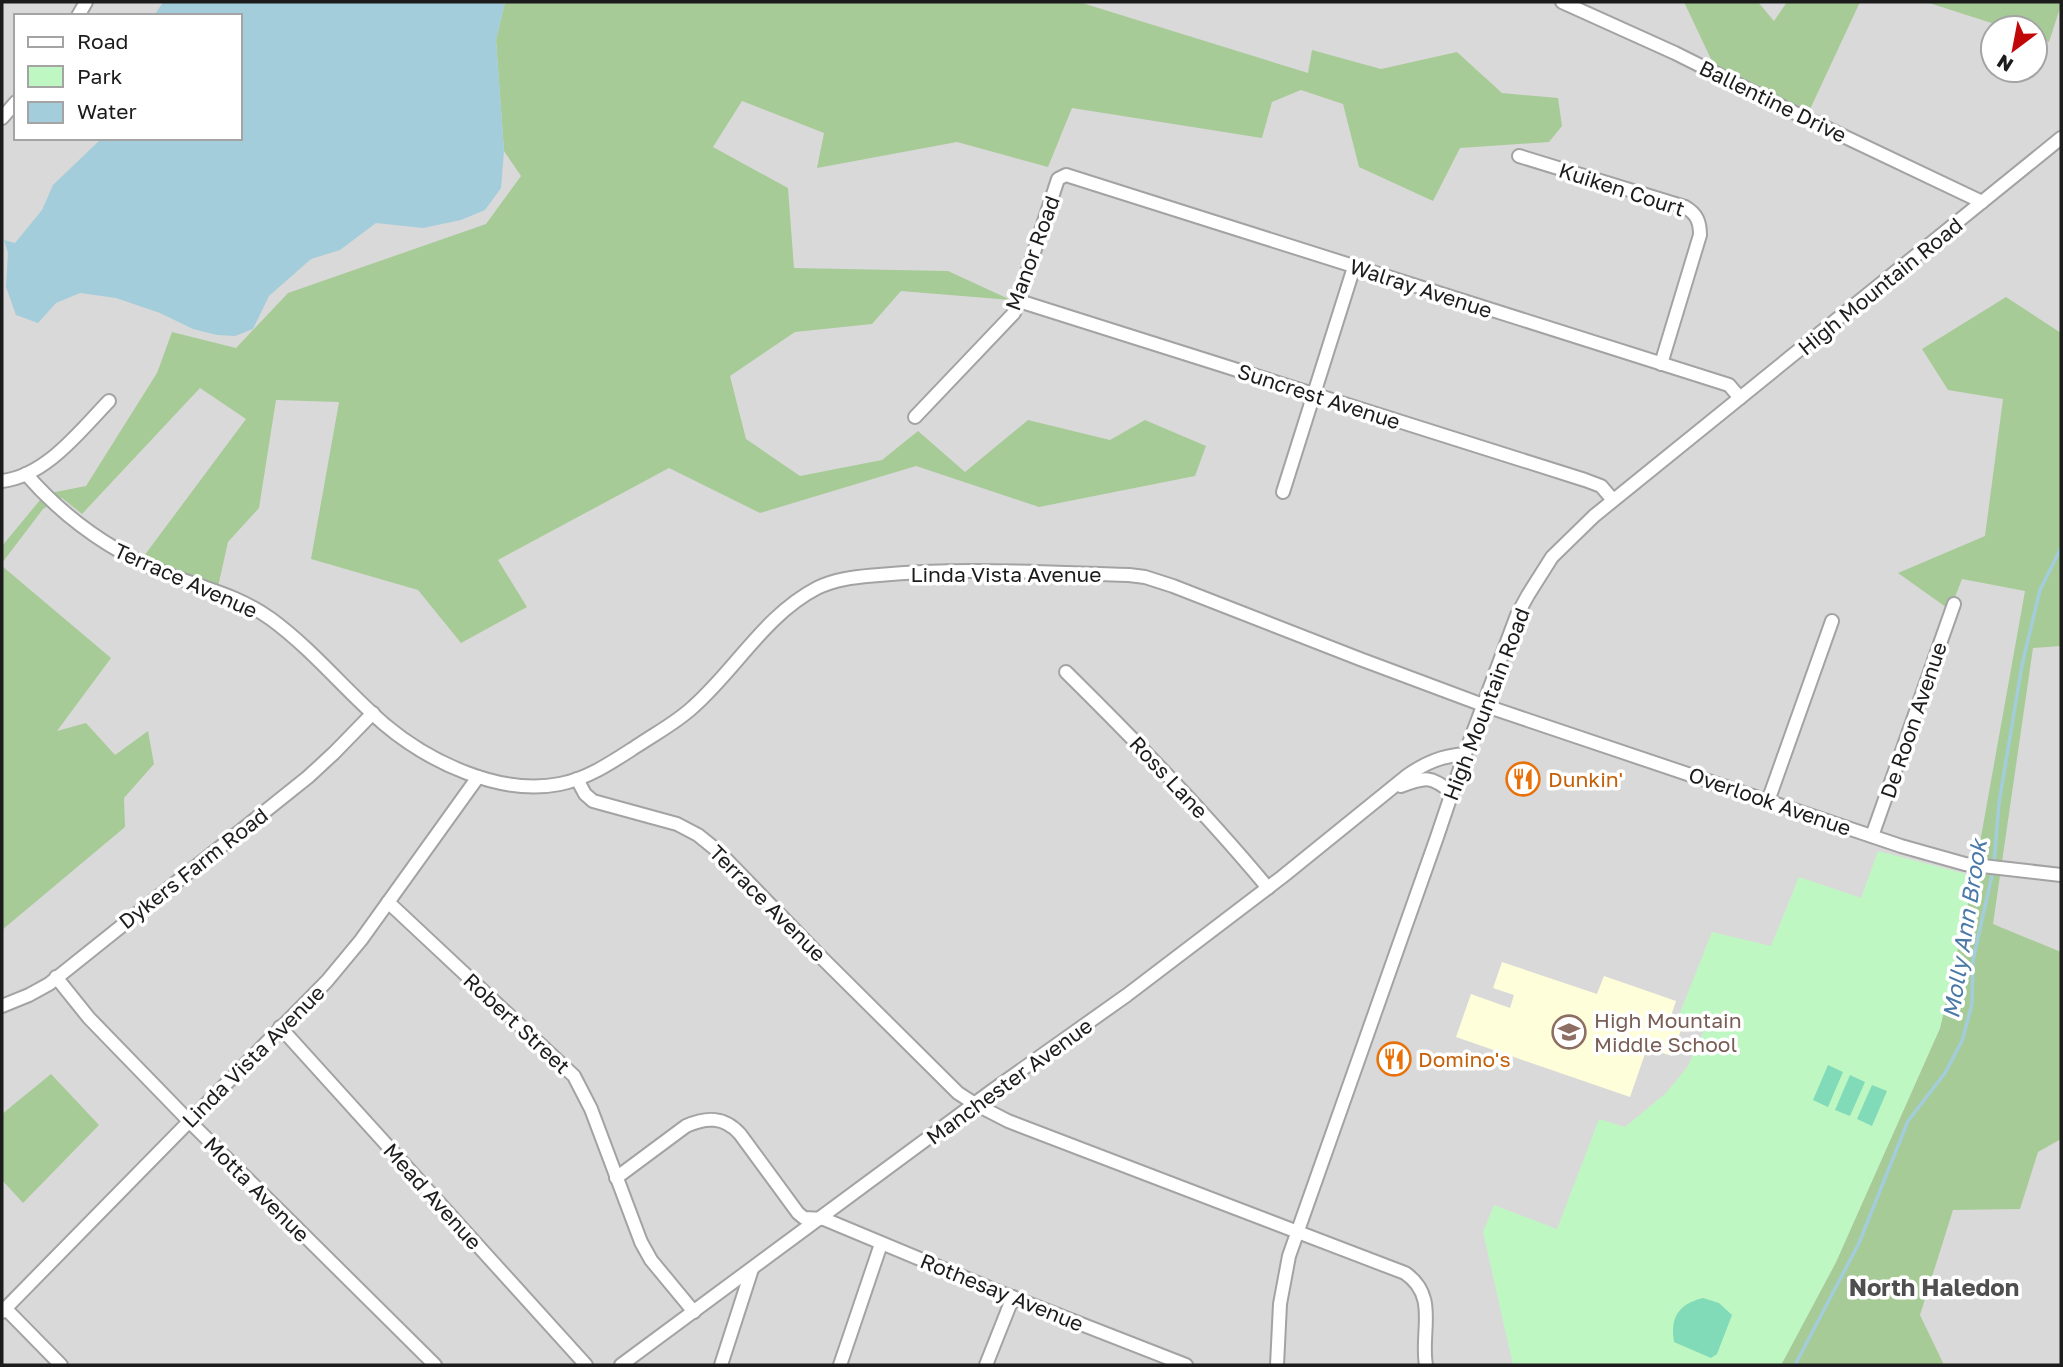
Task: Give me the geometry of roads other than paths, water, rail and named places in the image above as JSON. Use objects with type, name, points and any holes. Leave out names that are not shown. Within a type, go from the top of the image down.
[{"type":"street","name":"Ballentine Drive","points":[[1562,2],[1675,53],[1982,202]]},
{"type":"street","points":[[2,118],[14,104]]},
{"type":"street","name":"High Mountain Road","points":[[1278,1365],[1280,1304],[1289,1256],[1297,1232],[1465,754],[1517,615],[1552,557],[1613,500],[2061,138]]},
{"type":"street","name":"Kuiken Court","points":[[1520,156],[1685,207],[1697,218],[1700,235],[1661,363]]},
{"type":"street","name":"Manor Road","points":[[915,417],[1014,313],[1058,179],[1066,175],[1097,185]]},
{"type":"street","name":"Walray Avenue","points":[[1097,185],[1729,385],[1740,398]]},
{"type":"street","points":[[1283,492],[1354,267]]},
{"type":"street","name":"Suncrest Avenue","points":[[1019,301],[1585,480],[1601,486],[1613,500]]},
{"type":"street","points":[[2,481],[26,474],[47,461],[67,445],[109,401]]},
{"type":"street","name":"Terrace Avenue","points":[[26,474],[48,499],[80,526],[117,551],[174,577],[224,593],[270,618],[385,724],[428,755],[478,777],[524,786],[559,784],[577,779],[593,801],[677,824],[698,835],[719,852],[920,1057],[958,1093],[975,1104],[1008,1121],[1411,1277],[1424,1295],[1427,1307],[1424,1345],[1426,1365]]},
{"type":"street","name":"Linda Vista Avenue","points":[[577,779],[599,770],[685,715],[790,604],[816,589],[842,579],[920,571],[1145,577],[1483,705]]},
{"type":"street","name":"De Roon Avenue","points":[[1872,836],[1954,604]]},
{"type":"street","points":[[1768,801],[1832,621]]},
{"type":"street","name":"Ross Lane","points":[[1066,672],[1181,788],[1268,888]]},
{"type":"street","name":"Overlook Avenue","points":[[1483,705],[1872,836],[1965,864],[2061,875]]},
{"type":"street","name":"Dykers Farm Road","points":[[2,1006],[29,995],[56,977],[307,777],[373,713]]},
{"type":"street","name":"Manchester Avenue","points":[[621,1365],[1127,995],[1423,765],[1445,755],[1465,754]]},
{"type":"street","name":"Linda Vista Avenue","points":[[4,1310],[327,981],[361,940],[478,777]]},
{"type":"street","name":"Manchester Avenue","points":[[1391,790],[1426,778],[1438,782],[1452,793]]},
{"type":"street","name":"Robert Street","points":[[388,902],[574,1076],[591,1109],[640,1242],[651,1260],[694,1312]]},
{"type":"street","name":"Motta Avenue","points":[[56,977],[89,1018],[189,1121],[435,1365]]},
{"type":"street","name":"Mead Avenue","points":[[280,1027],[586,1365]]},
{"type":"street","name":"Rothesay Avenue","points":[[616,1178],[686,1126],[709,1119],[720,1120],[740,1134],[804,1218],[824,1219],[1186,1365]]},
{"type":"street","points":[[840,1365],[881,1244]]},
{"type":"street","points":[[721,1365],[752,1268]]},
{"type":"street","points":[[986,1365],[1013,1297]]},
{"type":"street","points":[[4,1310],[61,1365]]},
{"type":"water","points":[[163,2],[505,2],[496,40],[504,151],[501,188],[485,210],[461,220],[423,228],[376,223],[340,250],[311,259],[269,296],[253,329],[235,336],[193,329],[160,313],[116,298],[80,293],[56,303],[38,323],[16,315],[6,287],[8,253],[4,240],[15,243],[42,210],[53,185],[100,140],[242,140],[242,14],[155,14]]},
{"type":"waterway","name":"Molly Ann Brook","points":[[1994,863],[1999,803],[2022,665],[2040,590],[2061,548]]},
{"type":"waterway","name":"Molly Ann Brook","points":[[1795,1365],[1859,1243],[1908,1121],[1945,1073],[1962,1041],[1972,1004],[1973,960],[1993,871]]},
{"type":"place","name":"Dunkin'","points":[[1523,779]]},
{"type":"place","name":"High Mountain Middle School","points":[[1569,1032]]},
{"type":"place","name":"Domino's","points":[[1394,1059]]},
{"type":"district","name":"North Haledon","points":[[1934,1286]]}]
